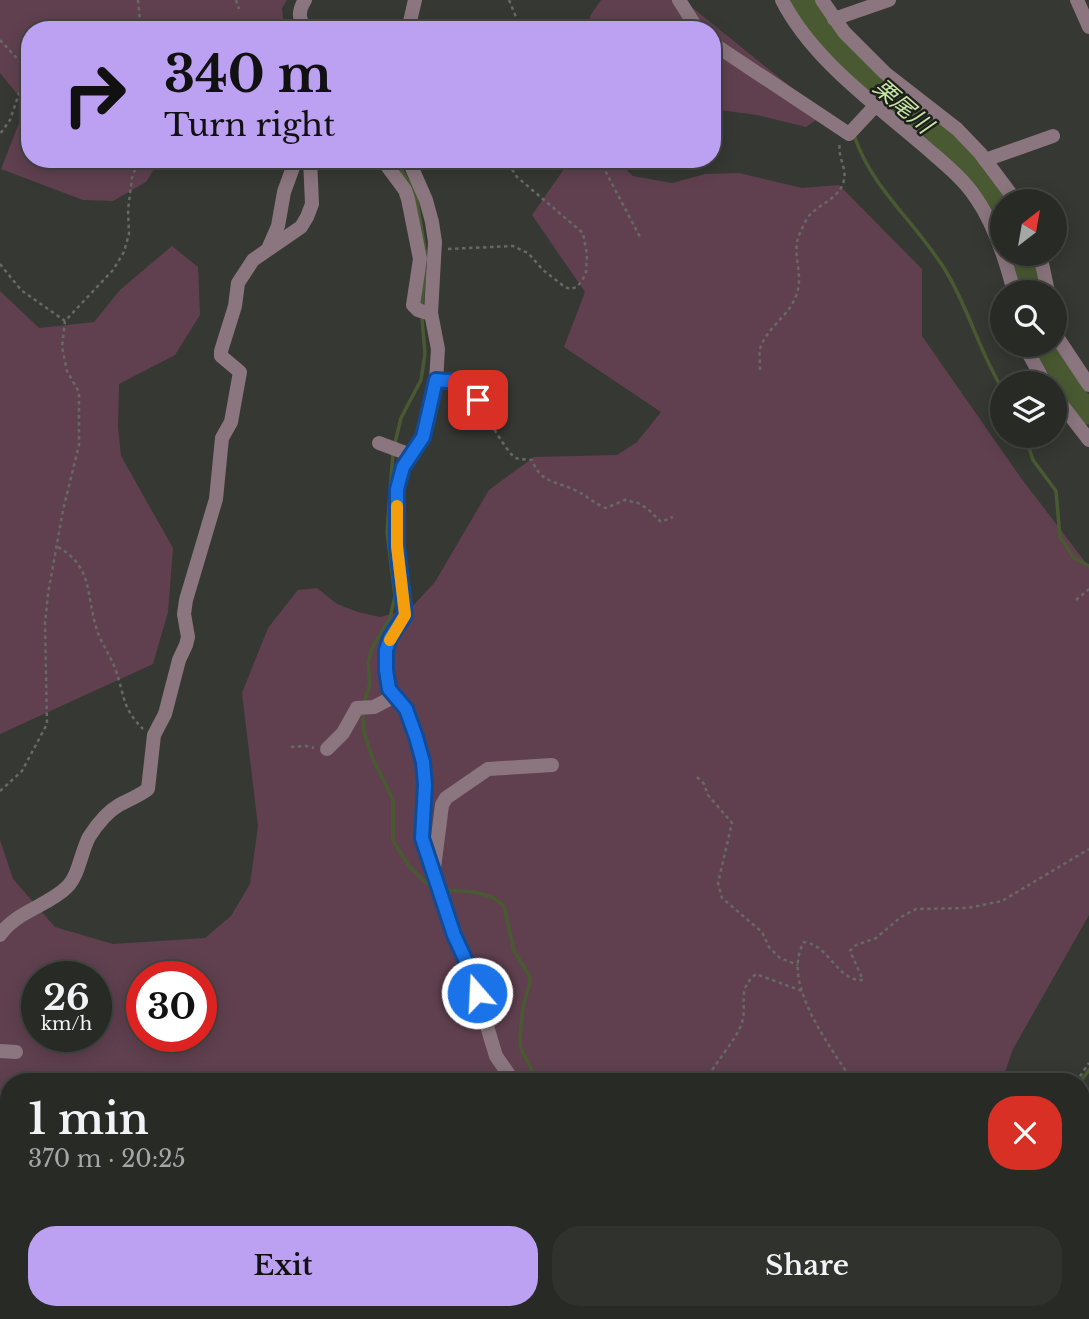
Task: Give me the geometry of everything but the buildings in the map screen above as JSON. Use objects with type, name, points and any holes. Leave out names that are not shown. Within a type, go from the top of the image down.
[{"type":"street","points":[[302,21],[299,15],[305,0]]},
{"type":"street","points":[[410,21],[415,0]]},
{"type":"street","points":[[679,0],[692,21]]},
{"type":"street","points":[[782,0],[793,21],[816,48],[953,172],[976,197],[1001,249],[1010,280]]},
{"type":"street","points":[[822,0],[834,19],[886,73],[957,129],[1007,189]]},
{"type":"street","points":[[834,19],[889,0]]},
{"type":"street","points":[[1077,0],[1089,27]]},
{"type":"street","points":[[721,49],[849,134],[876,105]]},
{"type":"street","points":[[985,160],[1054,136]]},
{"type":"street","points":[[268,249],[278,226],[284,191],[293,168]]},
{"type":"street","points":[[0,935],[10,924],[66,889],[73,881],[90,836],[103,819],[116,807],[148,789],[153,738],[165,714],[179,660],[186,645],[186,600],[216,499],[222,438],[231,422],[239,380],[240,372],[221,356],[235,306],[237,283],[253,260],[301,227],[312,204],[310,168]]},
{"type":"street","points":[[389,168],[405,190],[420,259],[413,305],[418,310],[431,314]]},
{"type":"street","points":[[412,168],[432,222],[434,252],[431,314],[438,349],[436,380],[423,437],[403,467],[397,489],[397,546],[405,615],[390,638],[386,650],[389,689],[406,709],[423,762],[425,785],[422,838],[454,935],[470,970],[496,1056],[508,1073]]},
{"type":"street","points":[[1067,352],[1089,385]]},
{"type":"street","points":[[436,380],[458,382],[478,400]]},
{"type":"street","points":[[1067,412],[1089,440]]},
{"type":"street","points":[[379,443],[411,456]]},
{"type":"street","points":[[327,749],[343,733],[357,708],[374,707],[395,696]]},
{"type":"street","points":[[434,870],[442,805],[446,797],[488,769],[552,765]]},
{"type":"street","points":[[0,1051],[16,1052]]},
{"type":"path","points":[[138,0],[140,21]]},
{"type":"path","points":[[236,0],[239,9]]},
{"type":"path","points":[[509,0],[518,21]]},
{"type":"path","points":[[0,40],[21,61]]},
{"type":"path","points":[[0,134],[10,120],[21,88]]},
{"type":"path","points":[[760,370],[763,342],[793,306],[799,288],[801,273],[796,244],[800,233],[810,214],[827,203],[844,180],[839,150],[842,130]]},
{"type":"path","points":[[0,791],[22,771],[47,724],[45,622],[57,546],[79,444],[79,391],[67,371],[62,347],[65,321],[113,270],[124,252],[129,234],[128,210],[136,168]]},
{"type":"path","points":[[434,252],[467,247],[513,246],[528,253],[556,281],[570,289],[577,287],[587,266],[583,233],[517,177],[511,168]]},
{"type":"path","points":[[603,168],[640,237]]},
{"type":"path","points":[[0,264],[21,290],[65,321]]},
{"type":"path","points":[[478,400],[480,409],[491,421],[512,455],[519,460],[532,460],[537,472],[547,480],[574,489],[606,508],[625,500],[644,506],[661,522],[673,517]]},
{"type":"path","points":[[57,546],[69,553],[85,576],[96,627],[117,673],[122,699],[132,718],[153,738]]},
{"type":"path","points":[[1076,600],[1089,589]]},
{"type":"path","points":[[291,747],[306,746],[321,751],[327,749]]},
{"type":"path","points":[[697,776],[708,795],[732,823],[718,883],[722,898],[762,932],[769,947],[780,958],[798,965]]},
{"type":"path","points":[[846,1073],[811,1016],[803,992],[798,965],[804,942],[811,943],[828,956],[849,978],[863,980],[850,951],[854,946],[876,938],[916,909],[968,908],[1002,901],[1089,849]]},
{"type":"path","points":[[711,1073],[741,1026],[743,995],[748,981],[756,974],[803,992]]},
{"type":"shaded area","points":[[0,0],[287,0],[282,8],[283,21],[21,21],[21,99],[0,73]]},
{"type":"shaded area","points":[[601,0],[683,0],[709,21],[591,21],[590,16]]},
{"type":"shaded area","points":[[721,31],[808,101],[820,117],[806,127],[757,115],[721,110]]},
{"type":"shaded area","points":[[21,118],[21,168],[160,168],[154,169],[146,182],[113,201],[83,200],[1,169]]},
{"type":"shaded area","points":[[565,168],[624,168],[633,176],[672,183],[705,174],[739,173],[802,188],[839,185],[922,269],[922,336],[990,434],[990,448],[1000,448],[1089,567],[1089,915],[1013,1049],[1005,1073],[0,1073],[0,840],[13,879],[55,927],[113,944],[205,938],[231,916],[250,884],[258,826],[242,693],[268,628],[298,590],[317,588],[337,604],[380,617],[410,609],[435,582],[489,490],[534,457],[617,455],[637,442],[661,412],[564,347],[585,292],[532,215]]},
{"type":"shaded area","points":[[172,246],[198,267],[200,315],[175,355],[119,384],[118,427],[121,456],[173,548],[168,612],[153,664],[0,734],[0,291],[39,328],[94,322],[120,290]]},
{"type":"waterway","name":"栗尾川","points":[[802,0],[823,30],[848,57],[958,154],[990,193]]},
{"type":"waterway","points":[[854,135],[872,173],[947,273],[993,371]]},
{"type":"waterway","points":[[400,168],[416,195],[426,256]]},
{"type":"waterway","name":"栗尾川","points":[[1025,266],[1029,280]]},
{"type":"waterway","points":[[422,303],[425,270]]},
{"type":"waterway","points":[[395,443],[401,418],[421,380],[425,354],[422,318]]},
{"type":"waterway","name":"栗尾川","points":[[1052,357],[1073,393],[1089,413]]},
{"type":"waterway","points":[[1029,448],[1033,460],[1056,491],[1060,537],[1074,558],[1089,566]]},
{"type":"waterway","points":[[364,703],[370,684],[368,662],[372,648],[390,618],[395,596],[387,532],[393,453]]},
{"type":"waterway","points":[[362,712],[364,732],[372,757],[393,800],[393,841],[409,866],[434,890]]},
{"type":"waterway","points":[[447,890],[484,894],[504,906],[514,951],[530,977],[520,1038],[521,1049],[533,1073]]},
{"type":"slow traffic","points":[[390,640],[405,615],[397,546],[397,506]]},
{"type":"route","points":[[477,993],[454,935],[422,838],[425,785],[423,762],[406,709],[389,689],[386,650],[390,638],[405,615],[397,546],[397,489],[403,467],[423,437],[436,380],[458,382],[478,400]]}]
